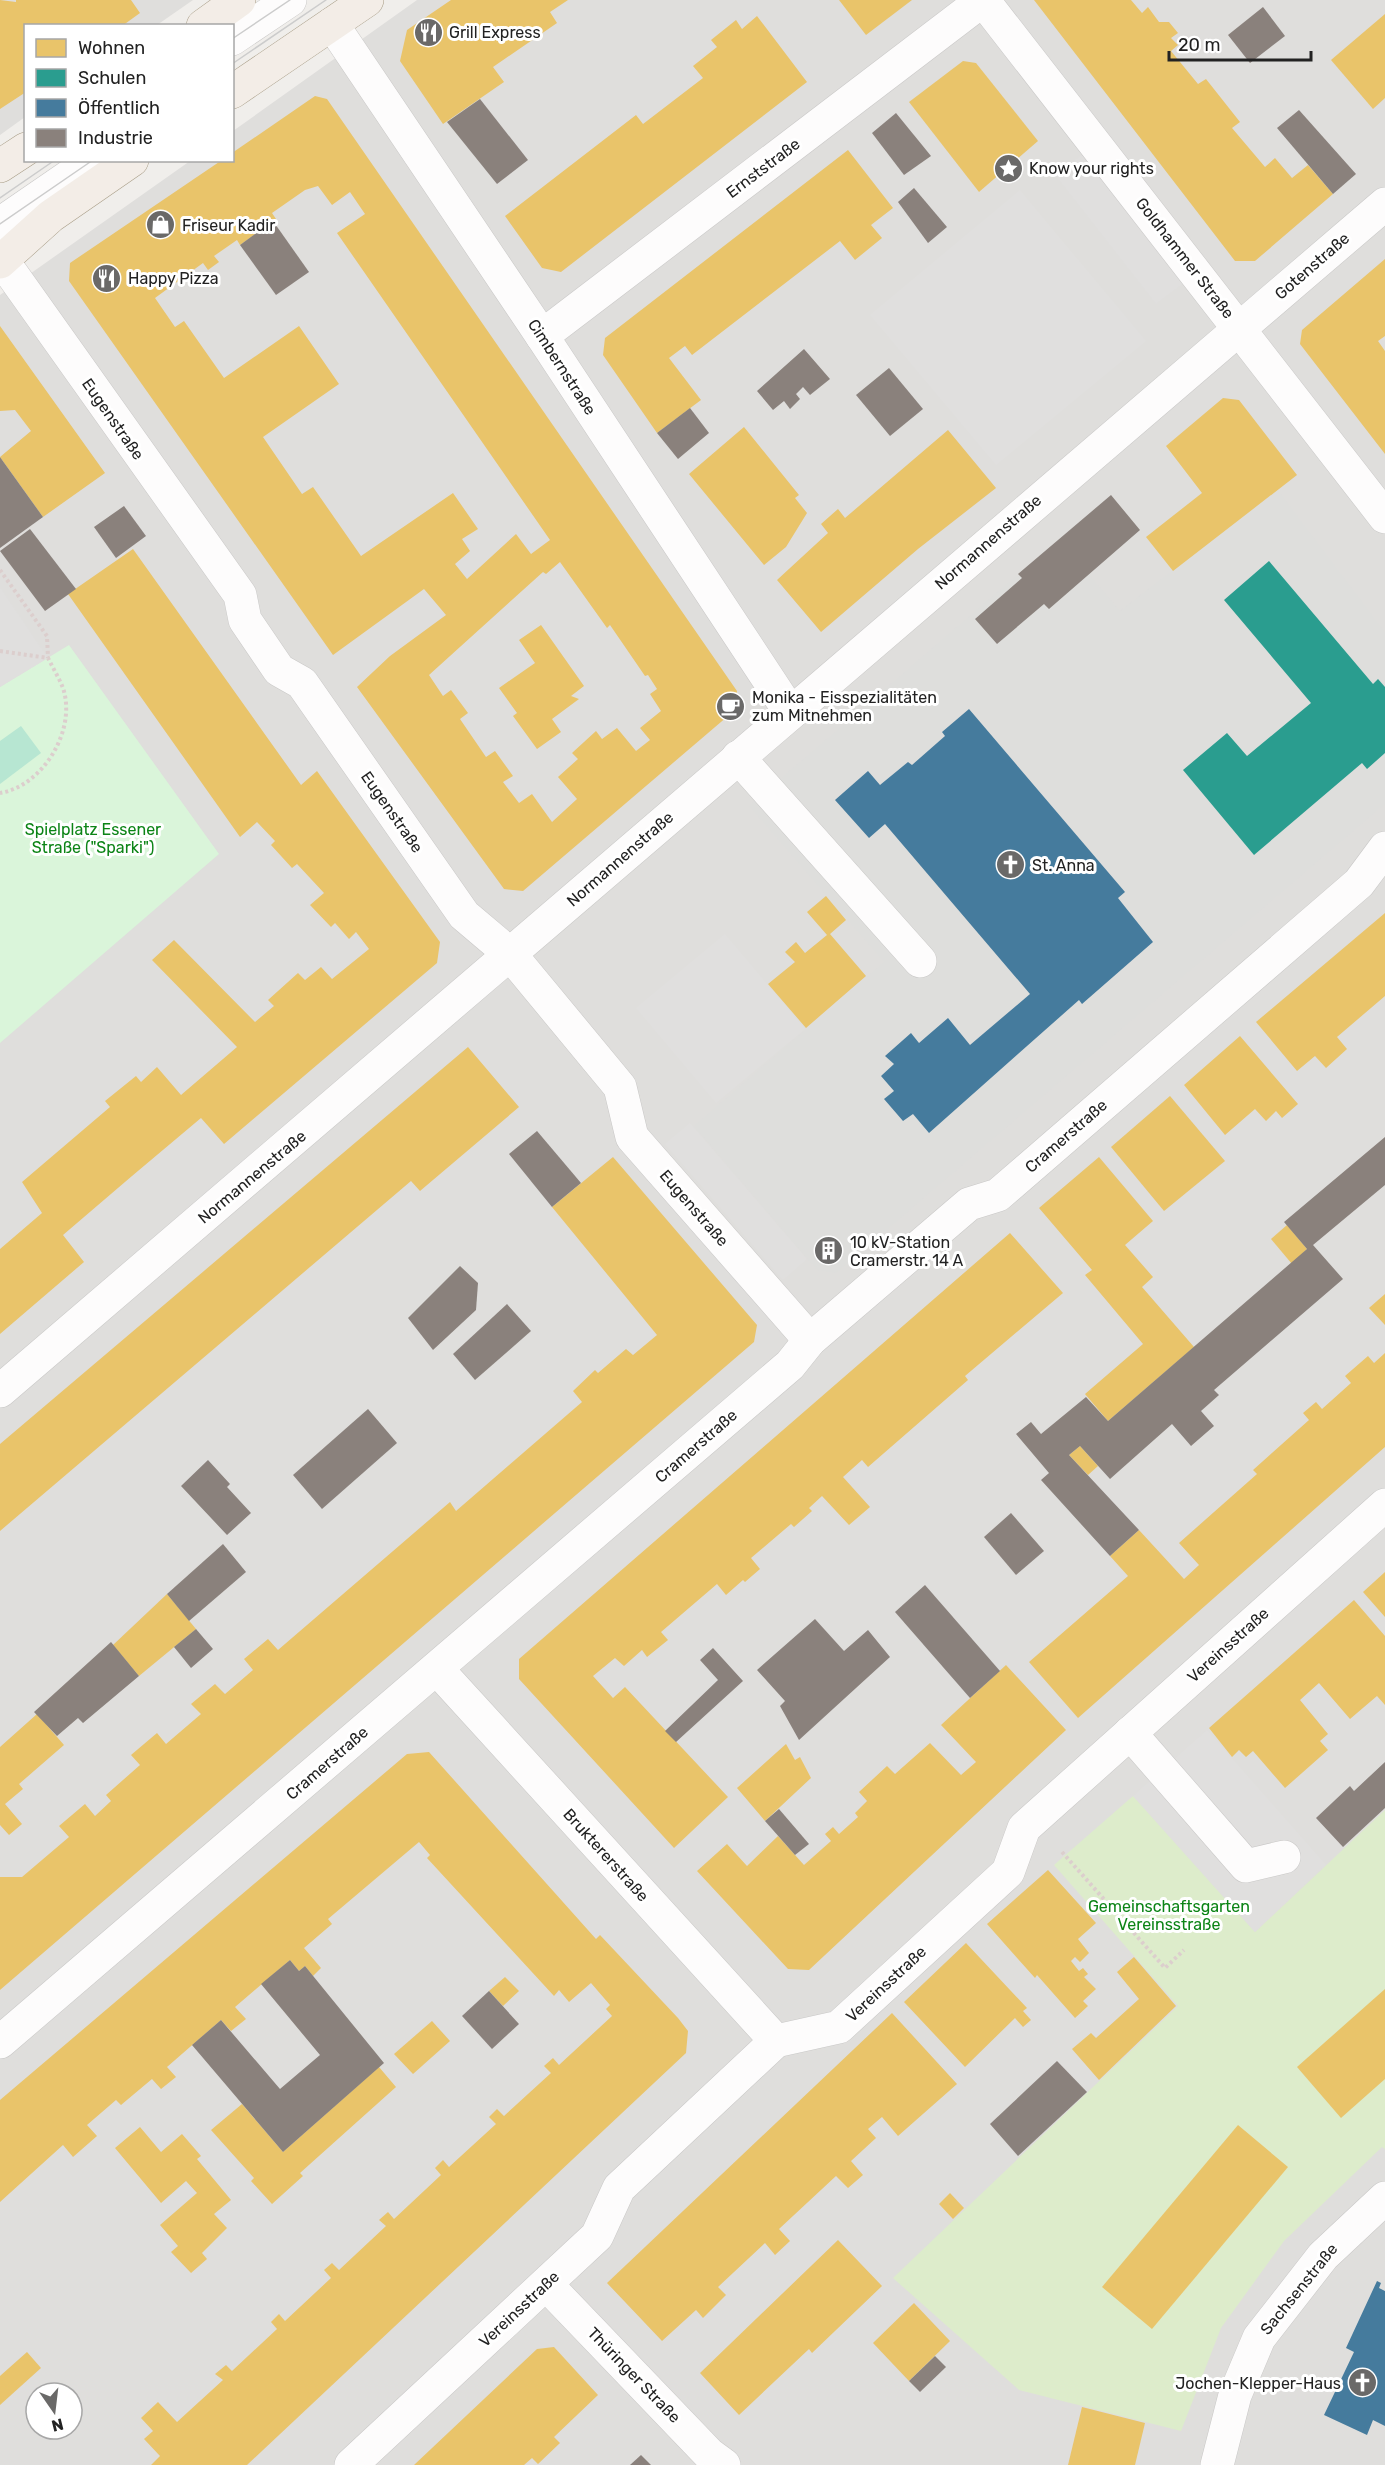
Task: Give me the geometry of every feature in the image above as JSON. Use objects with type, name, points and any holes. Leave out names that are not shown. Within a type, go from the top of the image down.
[{"type":"main road","points":[[206,24],[239,0]]},
{"type":"main road","points":[[237,87],[367,0]]},
{"type":"main road","points":[[0,166],[24,149]]},
{"type":"main road","points":[[1,261],[51,216],[129,162]]},
{"type":"street","points":[[234,38],[290,0]]},
{"type":"street","name":"Goldhammer Straße","points":[[983,0],[1385,517]]},
{"type":"street","name":"Ernststraße","points":[[542,336],[983,0]]},
{"type":"street","name":"Cimbernstraße","points":[[332,24],[542,336],[790,712]]},
{"type":"street","points":[[0,198],[52,162]]},
{"type":"street","points":[[0,224],[90,162]]},
{"type":"street","name":"Gotenstraße","points":[[1240,328],[1385,204]]},
{"type":"street","name":"Eugenstraße","points":[[1,261],[240,595],[245,620],[279,670],[302,682],[464,915],[510,954],[620,1087],[632,1137],[810,1340]]},
{"type":"street","name":"Normannenstraße","points":[[0,1391],[1240,328]]},
{"type":"street","points":[[738,757],[920,961]]},
{"type":"street","name":"Cramerstraße","points":[[0,2043],[790,1365],[810,1340],[969,1204],[998,1195],[1359,883],[1385,848]]},
{"type":"street","name":"Vereinsstraße","points":[[351,2465],[597,2236],[619,2188],[776,2041],[839,2027],[1008,1872],[1024,1828],[1385,1504]]},
{"type":"street","name":"Bruktererstraße","points":[[437,1669],[776,2041]]},
{"type":"street","points":[[1130,1733],[1245,1866],[1284,1857]]},
{"type":"street","name":"Sachsenstraße","points":[[1217,2465],[1235,2395],[1259,2338],[1323,2256],[1385,2198]]},
{"type":"street","name":"Thüringer Straße","points":[[546,2284],[709,2454],[724,2465]]},
{"type":"path","points":[[0,570],[47,636],[48,658],[63,689],[65,706],[61,734],[51,756],[33,779],[9,792],[0,793]]},
{"type":"path","points":[[0,651],[48,658]]},
{"type":"path","points":[[1034,1820],[1165,1968],[1184,1950]]},
{"type":"shaded area","points":[[0,0],[193,0],[158,24],[24,24],[24,118],[0,135]]},
{"type":"shaded area","points":[[417,0],[1385,0],[1385,2465],[0,2465],[0,295],[189,162],[234,162],[234,130]]},
{"type":"shaded area","points":[[1096,144],[1197,273],[1156,304],[1055,175]]},
{"type":"shaded area","points":[[1020,190],[1146,341],[996,465],[870,315]]},
{"type":"shaded area","points":[[1277,489],[1385,632],[1385,804],[836,1273],[817,1270],[694,1126],[884,962],[749,806],[1059,539],[1120,611]]},
{"type":"shaded area","points":[[0,587],[48,658],[0,687]]},
{"type":"shaded area","points":[[725,934],[805,1029],[716,1103],[636,1008]]},
{"type":"shaded area","points":[[690,1123],[807,1259],[783,1280],[665,1144]]},
{"type":"shaded area","points":[[1207,1730],[1326,1865],[1255,1932],[1133,1796]]},
{"type":"green space","name":"Spielplatz Essener Straße (\"Sparki\")","points":[[69,645],[219,854],[0,1043],[0,687]]},
{"type":"green space","points":[[21,726],[41,753],[0,784],[0,741]]},
{"type":"green space","name":"Gemeinschaftsgarten Vereinsstraße","points":[[1133,1796],[1255,1932],[1385,1810],[1385,2149],[1382,2147],[1284,2241],[1221,2328],[1181,2431],[1019,2390],[893,2278],[1178,2006],[1054,1865]]},
{"type":"building: Wohnen","points":[[0,0],[16,2],[16,0],[131,0],[140,13],[125,24],[24,24],[24,93],[0,109]]},
{"type":"building: Wohnen","points":[[451,0],[568,0],[550,12],[557,23],[493,67],[504,82],[443,124],[400,61],[407,30]]},
{"type":"building: Wohnen","points":[[839,0],[912,0],[866,35]]},
{"type":"building: Wohnen","points":[[1034,0],[1131,0],[1142,13],[1148,7],[1159,22],[1169,22],[1178,33],[1171,38],[1178,45],[1171,51],[1198,84],[1206,79],[1240,122],[1232,128],[1265,167],[1275,158],[1292,178],[1308,165],[1333,194],[1255,261],[1235,261]]},
{"type":"building: Wohnen","points":[[1385,14],[1385,98],[1373,109],[1331,60]]},
{"type":"building: Wohnen","points":[[757,16],[807,82],[561,272],[542,268],[505,216],[636,115],[643,124],[703,78],[693,66],[717,47],[711,40],[736,20],[742,29]]},
{"type":"building: Wohnen","points":[[963,61],[976,63],[1038,141],[979,192],[909,102]]},
{"type":"building: Wohnen","points":[[315,96],[327,99],[737,691],[735,710],[523,891],[504,889],[357,687],[390,656],[446,615],[424,589],[333,655],[69,281],[70,263],[219,162],[234,162],[234,152]],"holes":[[[318,186],[332,205],[350,192],[365,214],[337,233],[550,540],[531,554],[516,534],[467,579],[455,564],[470,551],[462,539],[478,529],[453,493],[361,556],[313,487],[302,494],[263,437],[339,384],[299,326],[224,378],[184,321],[175,327],[155,298],[203,263],[208,270],[219,262],[214,256],[237,240],[240,245],[276,219],[272,213],[305,190]],[[560,562],[607,628],[610,625],[645,676],[648,675],[657,689],[650,694],[661,711],[640,728],[650,740],[636,751],[617,728],[602,739],[596,731],[572,753],[578,759],[558,777],[577,799],[552,822],[532,794],[519,803],[503,782],[513,776],[495,751],[486,757],[460,719],[468,713],[451,690],[443,696],[429,675],[543,572],[546,574]]]},
{"type":"building: Wohnen","points":[[848,150],[893,208],[871,225],[882,238],[855,260],[840,241],[692,355],[685,346],[669,358],[701,400],[657,433],[603,355],[605,338]]},
{"type":"building: Wohnen","points":[[1385,259],[1385,336],[1378,341],[1385,351],[1385,454],[1300,344],[1302,330]]},
{"type":"building: Wohnen","points":[[0,326],[105,473],[43,517],[0,457],[31,431],[15,410],[0,411]]},
{"type":"building: Wohnen","points":[[1223,398],[1239,400],[1297,475],[1173,571],[1146,537],[1202,493],[1166,446]]},
{"type":"building: Wohnen","points":[[744,427],[799,495],[795,498],[807,513],[786,547],[764,565],[689,474]]},
{"type":"building: Wohnen","points":[[948,430],[996,488],[918,549],[821,632],[777,580],[828,533],[821,524],[838,509],[845,518]]},
{"type":"building: Wohnen","points":[[133,549],[301,785],[317,771],[440,942],[437,963],[224,1144],[201,1118],[132,1176],[63,1235],[84,1262],[0,1334],[0,1249],[42,1213],[22,1182],[110,1107],[105,1101],[136,1076],[141,1082],[157,1067],[181,1095],[237,1047],[152,960],[174,940],[255,1022],[274,1006],[268,1000],[298,973],[305,980],[321,967],[332,979],[369,949],[356,932],[349,939],[335,923],[331,927],[310,905],[324,893],[297,864],[292,868],[271,845],[275,841],[257,822],[240,837],[68,594]]},
{"type":"building: Wohnen","points":[[541,625],[584,686],[571,696],[579,699],[552,719],[561,732],[537,749],[513,716],[517,713],[499,688],[535,663],[519,640]]},
{"type":"building: Wohnen","points":[[826,896],[846,920],[830,934],[866,976],[806,1028],[768,984],[795,962],[785,952],[796,942],[805,953],[827,935],[807,912]]},
{"type":"building: Wohnen","points":[[1385,913],[1385,996],[1337,1037],[1347,1049],[1326,1068],[1315,1056],[1297,1071],[1256,1022]]},
{"type":"building: Wohnen","points":[[1240,1036],[1298,1104],[1282,1118],[1276,1111],[1266,1121],[1255,1109],[1225,1135],[1184,1085]]},
{"type":"building: Wohnen","points":[[468,1047],[519,1107],[420,1191],[411,1181],[0,1531],[0,1444]]},
{"type":"building: Wohnen","points":[[1170,1096],[1225,1161],[1164,1211],[1111,1147]]},
{"type":"building: Wohnen","points":[[613,1157],[757,1325],[754,1342],[0,1990],[0,1877],[22,1877],[69,1837],[59,1826],[85,1804],[95,1816],[111,1801],[106,1795],[140,1765],[131,1755],[157,1733],[166,1744],[201,1714],[191,1704],[215,1684],[225,1694],[253,1670],[244,1659],[268,1639],[278,1650],[450,1502],[456,1511],[582,1402],[573,1391],[595,1370],[598,1373],[626,1349],[633,1355],[657,1335],[552,1207]]},
{"type":"building: Wohnen","points":[[1099,1157],[1153,1221],[1125,1245],[1153,1277],[1142,1287],[1194,1347],[1108,1421],[1085,1394],[1143,1344],[1085,1275],[1092,1270],[1039,1208]]},
{"type":"building: Wohnen","points":[[1287,1225],[1307,1249],[1292,1264],[1271,1239]]},
{"type":"building: Wohnen","points":[[1010,1233],[1063,1293],[965,1376],[968,1380],[868,1467],[862,1460],[843,1477],[870,1507],[849,1525],[822,1496],[809,1508],[812,1511],[794,1527],[791,1524],[751,1558],[760,1569],[745,1582],[743,1580],[726,1595],[717,1584],[661,1632],[668,1640],[647,1657],[642,1650],[624,1666],[615,1658],[593,1676],[613,1698],[625,1687],[728,1797],[674,1848],[519,1679],[519,1659]]},
{"type":"building: Wohnen","points":[[1385,1294],[1385,1325],[1369,1308]]},
{"type":"building: Wohnen","points":[[1385,1353],[1385,1447],[1078,1718],[1029,1662],[1128,1576],[1110,1556],[1139,1530],[1184,1579],[1199,1565],[1179,1543],[1257,1474],[1253,1470],[1309,1420],[1303,1413],[1316,1402],[1322,1409],[1351,1383],[1345,1376],[1368,1356],[1374,1363]]},
{"type":"building: Wohnen","points":[[1080,1446],[1098,1466],[1088,1475],[1069,1455]]},
{"type":"building: Wohnen","points":[[1385,1572],[1385,1617],[1363,1592]]},
{"type":"building: Wohnen","points":[[167,1594],[196,1629],[139,1676],[113,1645]]},
{"type":"building: Wohnen","points":[[1354,1600],[1385,1636],[1385,1705],[1377,1696],[1350,1719],[1319,1683],[1300,1700],[1328,1734],[1320,1741],[1328,1750],[1285,1788],[1253,1751],[1246,1757],[1239,1750],[1232,1757],[1209,1728]]},
{"type":"building: Wohnen","points":[[1006,1665],[1066,1730],[809,1970],[788,1969],[697,1871],[727,1844],[747,1866],[778,1836],[804,1865],[831,1841],[825,1834],[833,1827],[839,1834],[858,1817],[855,1813],[867,1801],[859,1792],[887,1766],[895,1774],[930,1743],[961,1775],[976,1762],[941,1725]]},
{"type":"building: Wohnen","points":[[37,1714],[64,1745],[19,1784],[23,1789],[5,1804],[22,1824],[9,1835],[0,1825],[0,1747]]},
{"type":"building: Wohnen","points":[[786,1744],[795,1760],[800,1757],[811,1778],[765,1821],[737,1788]]},
{"type":"building: Wohnen","points":[[429,1752],[596,1939],[600,1935],[678,2018],[688,2031],[686,2053],[247,2465],[151,2465],[160,2456],[144,2439],[153,2431],[141,2418],[158,2402],[177,2422],[223,2380],[215,2374],[226,2365],[232,2371],[277,2329],[271,2322],[279,2314],[285,2321],[331,2278],[324,2270],[332,2263],[339,2270],[386,2226],[379,2220],[388,2212],[394,2219],[441,2175],[435,2168],[443,2160],[449,2167],[496,2124],[489,2117],[497,2109],[504,2116],[551,2073],[544,2066],[553,2058],[559,2065],[612,2016],[606,2009],[610,2005],[591,1983],[569,2002],[559,1990],[554,1996],[427,1858],[430,1855],[419,1842],[328,1919],[332,1924],[304,1948],[321,1968],[313,1976],[305,1966],[299,1971],[290,1960],[235,2007],[246,2019],[231,2031],[221,2020],[167,2067],[176,2077],[161,2089],[152,2079],[121,2105],[116,2100],[87,2125],[97,2136],[73,2157],[63,2145],[0,2202],[0,2100],[407,1754]]},
{"type":"building: Wohnen","points":[[1048,1870],[1096,1923],[1078,1939],[1089,1953],[1080,1962],[1075,1957],[1071,1961],[1079,1971],[1083,1968],[1088,1974],[1084,1977],[1096,1989],[1083,2001],[1088,2006],[1075,2018],[1037,1975],[1035,1978],[987,1924]]},
{"type":"building: Wohnen","points":[[966,1943],[1027,2008],[1023,2011],[1031,2020],[1023,2027],[1015,2018],[965,2067],[904,2002]]},
{"type":"building: Wohnen","points":[[1134,1957],[1176,2006],[1099,2080],[1072,2049],[1091,2033],[1096,2038],[1139,1999],[1117,1972]]},
{"type":"building: Wohnen","points":[[505,1977],[519,1991],[503,2006],[489,1991]]},
{"type":"building: Wohnen","points":[[1385,1989],[1385,2079],[1341,2118],[1297,2067]]},
{"type":"building: Wohnen","points":[[892,2013],[957,2084],[898,2136],[882,2117],[876,2122],[868,2129],[876,2138],[851,2161],[863,2175],[848,2188],[836,2176],[779,2229],[790,2241],[775,2255],[765,2243],[718,2287],[726,2295],[703,2318],[696,2310],[662,2341],[607,2283]]},
{"type":"building: Wohnen","points":[[432,2021],[450,2041],[413,2074],[394,2054]]},
{"type":"building: Wohnen","points":[[379,2067],[396,2087],[300,2173],[303,2176],[272,2204],[251,2181],[254,2178],[211,2130],[242,2104],[283,2152]]},
{"type":"building: Wohnen","points":[[1238,2125],[1288,2167],[1152,2329],[1102,2287]]},
{"type":"building: Wohnen","points":[[140,2127],[161,2152],[182,2134],[201,2156],[197,2159],[231,2200],[214,2214],[227,2228],[202,2253],[207,2259],[191,2273],[171,2252],[178,2246],[160,2225],[197,2193],[186,2181],[161,2203],[115,2148]]},
{"type":"building: Wohnen","points":[[950,2193],[964,2208],[953,2219],[939,2204]]},
{"type":"building: Wohnen","points":[[838,2240],[882,2286],[812,2353],[809,2349],[739,2415],[700,2373]]},
{"type":"building: Wohnen","points":[[914,2303],[950,2341],[909,2381],[873,2343]]},
{"type":"building: Wohnen","points":[[554,2347],[598,2395],[554,2437],[560,2443],[538,2464],[532,2458],[524,2465],[414,2465],[537,2349]]},
{"type":"building: Wohnen","points":[[27,2352],[41,2368],[0,2405],[0,2376]]},
{"type":"building: Wohnen","points":[[1082,2407],[1145,2423],[1135,2465],[1068,2465]]},
{"type":"building: Schulen","points":[[1269,561],[1373,684],[1378,679],[1385,687],[1385,753],[1367,769],[1362,763],[1254,855],[1183,770],[1227,733],[1247,756],[1311,703],[1224,600]]},
{"type":"building: Öffentlich","name":"St. Anna","points":[[969,709],[1125,892],[1118,898],[1153,942],[1082,1004],[1079,1000],[929,1133],[913,1114],[903,1121],[884,1099],[894,1091],[881,1076],[894,1064],[885,1056],[911,1033],[919,1043],[948,1018],[970,1045],[1030,994],[885,824],[869,838],[835,800],[868,771],[880,785],[908,762],[912,765],[945,736],[942,732]]},
{"type":"building: Öffentlich","name":"10 kV-Station Cramerstr. 14 A","points":[[818,1245],[839,1246],[839,1256],[818,1255]]},
{"type":"building: Öffentlich","name":"Jochen-Klepper-Haus","points":[[1377,2281],[1381,2283],[1379,2288],[1385,2291],[1385,2426],[1373,2420],[1367,2435],[1324,2415],[1354,2352],[1346,2348]]},
{"type":"building: Industrie","points":[[1263,7],[1285,36],[1250,63],[1228,35]]},
{"type":"building: Industrie","points":[[480,99],[528,160],[497,184],[447,122]]},
{"type":"building: Industrie","points":[[1299,110],[1356,174],[1333,194],[1277,128]]},
{"type":"building: Industrie","points":[[896,113],[931,156],[904,175],[872,133]]},
{"type":"building: Industrie","points":[[914,188],[947,227],[928,243],[898,202]]},
{"type":"building: Industrie","points":[[273,221],[309,272],[276,295],[240,245]]},
{"type":"building: Industrie","points":[[804,349],[830,379],[810,395],[803,387],[796,394],[800,399],[790,409],[784,401],[773,410],[757,391]]},
{"type":"building: Industrie","points":[[889,368],[923,409],[890,436],[856,395]]},
{"type":"building: Industrie","points":[[690,408],[709,433],[678,459],[657,433]]},
{"type":"building: Industrie","points":[[0,457],[43,517],[0,548]]},
{"type":"building: Industrie","points":[[1111,495],[1140,530],[1049,609],[1044,604],[997,644],[975,619],[1022,578],[1018,574]]},
{"type":"building: Industrie","points":[[124,506],[146,536],[116,558],[94,527]]},
{"type":"building: Industrie","points":[[30,529],[76,589],[45,611],[0,551]]},
{"type":"building: Industrie","points":[[537,1131],[581,1183],[552,1207],[509,1154]]},
{"type":"building: Industrie","points":[[1385,1137],[1385,1185],[1313,1245],[1343,1279],[1214,1390],[1219,1395],[1201,1411],[1214,1426],[1191,1446],[1172,1424],[1110,1479],[1080,1446],[1069,1455],[1139,1530],[1110,1556],[1041,1480],[1049,1473],[1016,1434],[1031,1422],[1041,1434],[1086,1397],[1108,1421],[1307,1249],[1284,1222]]},
{"type":"building: Industrie","points":[[460,1266],[478,1283],[476,1310],[433,1350],[408,1318]]},
{"type":"building: Industrie","points":[[507,1304],[531,1331],[475,1380],[453,1354]]},
{"type":"building: Industrie","points":[[368,1409],[397,1443],[322,1509],[293,1475]]},
{"type":"building: Industrie","points":[[208,1460],[230,1484],[227,1487],[251,1513],[227,1535],[181,1486]]},
{"type":"building: Industrie","points":[[1011,1513],[1044,1551],[1016,1575],[984,1537]]},
{"type":"building: Industrie","points":[[223,1544],[246,1572],[189,1621],[167,1594]]},
{"type":"building: Industrie","points":[[925,1585],[1000,1671],[970,1698],[895,1612]]},
{"type":"building: Industrie","points":[[815,1619],[844,1651],[868,1630],[890,1657],[799,1740],[780,1706],[785,1701],[757,1670]]},
{"type":"building: Industrie","points":[[196,1629],[213,1649],[191,1668],[174,1647]]},
{"type":"building: Industrie","points":[[111,1642],[139,1676],[83,1723],[78,1718],[57,1736],[34,1712]]},
{"type":"building: Industrie","points":[[713,1648],[743,1681],[676,1742],[665,1731],[718,1680],[700,1660]]},
{"type":"building: Industrie","points":[[1385,1762],[1385,1808],[1343,1847],[1316,1818],[1350,1786],[1354,1791]]},
{"type":"building: Industrie","points":[[779,1809],[809,1844],[795,1855],[765,1821]]},
{"type":"building: Industrie","points":[[290,1960],[299,1971],[305,1966],[384,2063],[283,2152],[192,2045],[221,2020],[280,2089],[320,2055],[261,1984]]},
{"type":"building: Industrie","points":[[489,1991],[519,2024],[492,2049],[462,2016]]},
{"type":"building: Industrie","points":[[1057,2061],[1087,2092],[1018,2156],[990,2124]]},
{"type":"building: Industrie","points":[[935,2356],[946,2367],[920,2392],[909,2381]]},
{"type":"building: Industrie","points":[[641,2455],[651,2465],[630,2465]]},
{"type":"tram line","points":[[234,38],[290,0]]},
{"type":"tram line","points":[[234,63],[326,0]]},
{"type":"tram line","points":[[0,198],[52,162]]},
{"type":"tram line","points":[[0,224],[90,162]]},
{"type":"place","name":"Grill Express","points":[[428,32]]},
{"type":"place","name":"Know your rights","points":[[1008,168]]},
{"type":"place","name":"Friseur Kadir","points":[[161,225]]},
{"type":"place","name":"Happy Pizza","points":[[107,278]]},
{"type":"place","name":"Monika - Eisspezialitäten zum Mitnehmen","points":[[731,706]]},
{"type":"place","name":"St. Anna","points":[[1011,865]]},
{"type":"place","name":"10 kV-Station Cramerstr. 14 A","points":[[829,1251]]},
{"type":"place","name":"Jochen-Klepper-Haus","points":[[1362,2383]]}]
